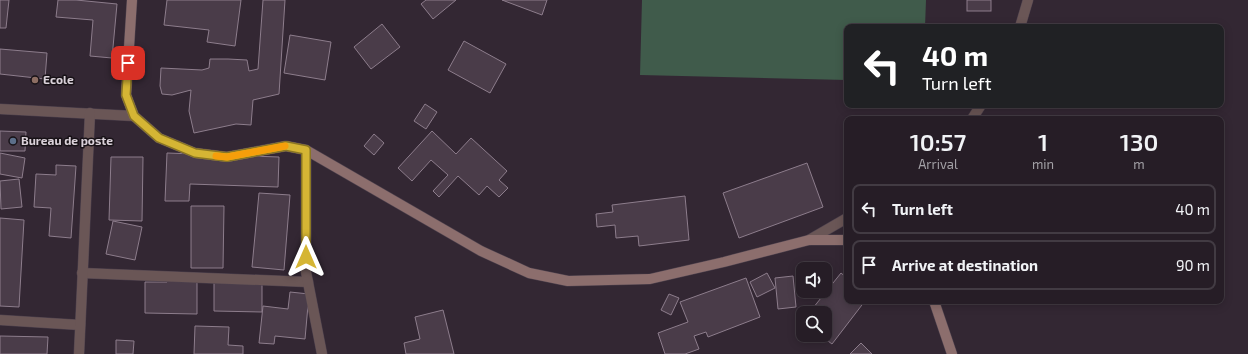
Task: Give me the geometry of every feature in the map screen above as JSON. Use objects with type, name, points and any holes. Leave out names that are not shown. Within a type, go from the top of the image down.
[{"type":"main road","points":[[132,0],[126,95],[134,116],[159,138],[195,153],[227,157],[286,146],[306,150],[481,251],[529,273],[568,281],[650,279],[809,240],[844,240]]},
{"type":"main road","points":[[935,304],[952,354]]},
{"type":"street","points":[[1021,24],[1028,0]]},
{"type":"street","points":[[0,109],[134,116]]},
{"type":"street","points":[[79,354],[90,113]]},
{"type":"street","points":[[306,150],[306,272],[322,354]]},
{"type":"street","points":[[809,240],[844,220]]},
{"type":"street","points":[[82,274],[308,282]]},
{"type":"street","points":[[0,320],[80,325]]},
{"type":"green space","points":[[642,0],[926,0],[925,24],[844,24],[844,80],[640,75]]},
{"type":"building","points":[[0,0],[9,0],[6,28],[0,28]]},
{"type":"building","points":[[58,0],[76,0],[117,4],[112,58],[90,56],[93,20],[56,17]]},
{"type":"building","points":[[167,0],[241,0],[235,46],[207,42],[209,30],[164,25]]},
{"type":"building","points":[[263,0],[285,0],[279,94],[253,100],[251,125],[236,124],[194,133],[189,111],[191,90],[172,95],[162,94],[160,86],[161,68],[202,70],[209,68],[210,59],[228,59],[247,60],[249,71],[258,69]]},
{"type":"building","points":[[426,0],[456,0],[433,19],[421,4]]},
{"type":"building","points":[[502,0],[547,0],[542,15]]},
{"type":"building","points":[[967,0],[991,0],[991,11],[967,11]]},
{"type":"building","points":[[382,24],[400,47],[371,69],[354,47]]},
{"type":"building","points":[[290,35],[331,42],[325,80],[284,73]]},
{"type":"building","points":[[464,41],[506,64],[490,93],[448,70]]},
{"type":"building","points":[[0,49],[47,53],[45,79],[0,74]]},
{"type":"building","points":[[425,104],[437,112],[426,129],[414,121]]},
{"type":"building","name":"Bureau de poste","points":[[0,131],[26,132],[25,151],[0,151]]},
{"type":"building","points":[[432,131],[456,154],[471,138],[507,171],[499,180],[508,188],[499,197],[487,186],[479,195],[458,176],[439,197],[433,191],[448,175],[431,160],[412,181],[398,168]]},
{"type":"building","points":[[374,134],[384,143],[374,155],[364,146]]},
{"type":"building","points":[[0,153],[25,158],[22,178],[0,174]]},
{"type":"building","points":[[167,153],[279,157],[278,187],[190,184],[189,201],[165,201]]},
{"type":"building","points":[[111,157],[143,157],[142,221],[109,220]]},
{"type":"building","points":[[807,163],[823,207],[739,238],[723,193]]},
{"type":"building","points":[[56,165],[76,166],[71,238],[49,236],[51,208],[34,207],[36,174],[56,175]]},
{"type":"building","points":[[19,179],[22,207],[1,209],[0,181]]},
{"type":"building","points":[[259,193],[290,195],[284,270],[252,267]]},
{"type":"building","points":[[685,196],[689,240],[639,246],[638,236],[616,238],[615,225],[597,227],[596,214],[613,212],[612,205]]},
{"type":"building","points":[[191,206],[224,206],[223,268],[191,268]]},
{"type":"building","points":[[0,218],[24,220],[19,307],[0,306]]},
{"type":"building","points":[[113,221],[142,227],[135,260],[106,254]]},
{"type":"building","points":[[767,273],[775,288],[757,297],[750,282]]},
{"type":"building","points":[[841,273],[844,276],[844,304],[863,304],[832,344],[829,342],[832,342],[832,306],[815,306],[821,298],[832,298],[832,284]]},
{"type":"building","points":[[793,276],[796,307],[778,309],[775,278]]},
{"type":"building","points":[[214,277],[262,277],[262,312],[214,311]]},
{"type":"building","points":[[167,278],[197,278],[197,314],[145,313],[145,282],[167,282]]},
{"type":"building","points":[[746,278],[760,317],[708,337],[706,332],[694,336],[699,349],[685,354],[665,354],[658,333],[688,322],[680,302]]},
{"type":"building","points":[[290,292],[309,294],[305,339],[275,336],[274,344],[259,343],[263,306],[288,309]]},
{"type":"building","points":[[669,294],[679,298],[671,315],[661,310]]},
{"type":"building","points":[[443,310],[454,354],[406,354],[404,343],[420,339],[415,317]]},
{"type":"building","points":[[195,326],[229,327],[228,345],[243,346],[243,354],[194,354]]},
{"type":"building","points":[[0,336],[48,337],[47,354],[0,354]]},
{"type":"building","points":[[116,340],[134,341],[133,354],[116,354]]},
{"type":"building","points":[[861,343],[872,354],[850,354]]},
{"type":"slow traffic","points":[[216,156],[227,157],[285,146]]},
{"type":"place","name":"Ecole","points":[[35,80]]},
{"type":"place","name":"Bureau de poste","points":[[13,141]]},
{"type":"route","points":[[128,63],[126,95],[134,116],[159,138],[195,153],[227,157],[286,146],[306,150],[306,257]]}]
